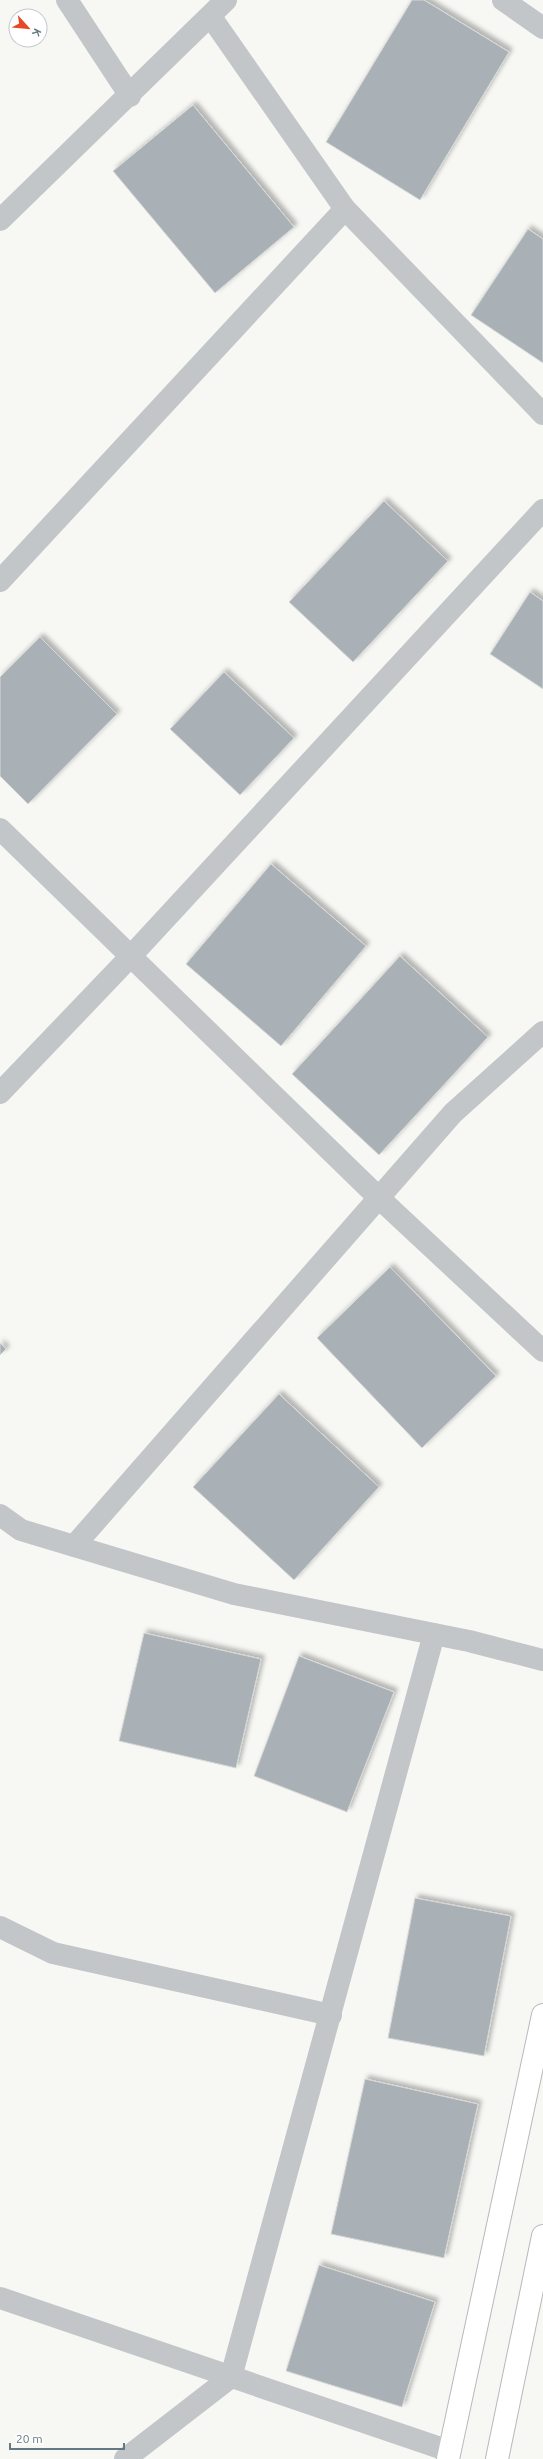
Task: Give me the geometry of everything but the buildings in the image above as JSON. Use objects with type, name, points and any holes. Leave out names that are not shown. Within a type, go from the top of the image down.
[{"type":"main road","points":[[448,2455],[543,2015]]},
{"type":"main road","points":[[497,2459],[543,2236]]},
{"type":"street","points":[[67,0],[130,96]]},
{"type":"street","points":[[0,220],[130,96],[226,0]]},
{"type":"street","points":[[502,0],[543,28]]},
{"type":"street","points":[[211,16],[345,209],[543,414]]},
{"type":"street","points":[[0,581],[345,209]]},
{"type":"street","points":[[0,1094],[130,957],[543,510]]},
{"type":"street","points":[[0,828],[130,957],[379,1198],[543,1351]]},
{"type":"street","points":[[74,1546],[452,1113],[543,1032]]},
{"type":"street","points":[[0,1515],[21,1530],[234,1594],[434,1634],[543,1660]]},
{"type":"street","points":[[125,2459],[231,2376],[332,2015],[434,1634]]},
{"type":"street","points":[[0,1927],[53,1953],[332,2015]]},
{"type":"street","points":[[0,2298],[231,2376],[448,2455]]}]
